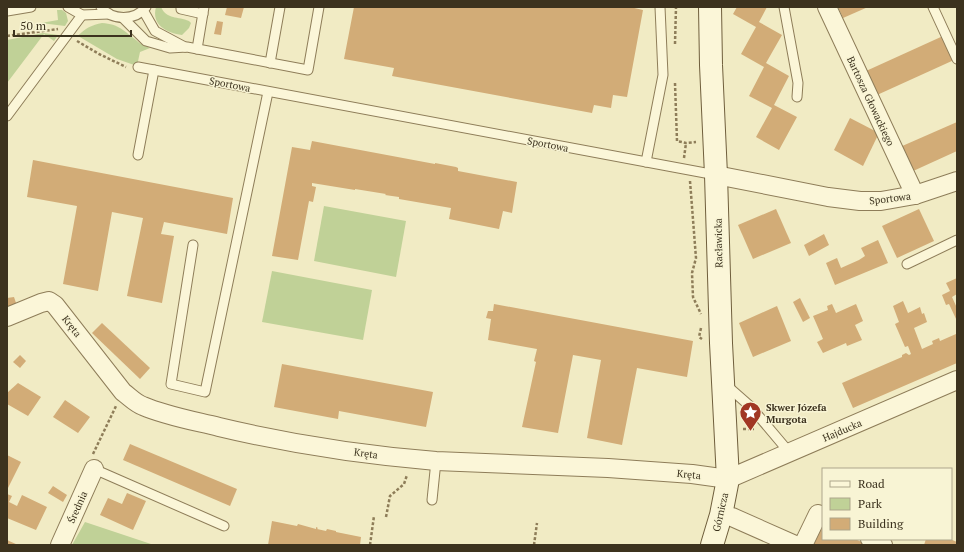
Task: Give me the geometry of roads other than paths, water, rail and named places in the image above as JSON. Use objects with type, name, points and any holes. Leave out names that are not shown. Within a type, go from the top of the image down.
[{"type":"street","name":"Racławicka","points":[[710,7],[723,383],[728,479]]},
{"type":"street","name":"Bartosza Głowackiego","points":[[826,7],[915,195]]},
{"type":"street","name":"Sportowa","points":[[716,175],[860,202],[881,201],[915,195],[957,181]]},
{"type":"street","name":"Kręta","points":[[7,317],[49,301],[55,305],[125,393],[135,403],[143,407],[188,420],[255,435],[305,444],[412,459],[608,468],[692,474],[728,479]]},
{"type":"street","name":"Hajducka","points":[[728,479],[957,380]]},
{"type":"street","name":"Średnia","points":[[60,545],[92,465]]},
{"type":"street","name":"Górnicza","points":[[712,545],[721,515],[728,479]]},
{"type":"street","points":[[803,545],[818,514],[822,516]]},
{"type":"street","points":[[721,515],[732,517],[795,545]]},
{"type":"street","points":[[872,540],[883,545]]},
{"type":"lane","points":[[7,11],[31,7]]},
{"type":"lane","points":[[68,7],[82,15],[109,14],[123,18],[130,17],[145,9],[155,31],[187,48]]},
{"type":"lane","points":[[102,7],[109,14]]},
{"type":"lane","points":[[181,7],[181,9],[204,10],[197,50]]},
{"type":"lane","points":[[270,63],[280,7]]},
{"type":"lane","points":[[123,18],[146,40],[170,48],[187,48],[308,70],[319,7]]},
{"type":"lane","points":[[646,162],[663,75],[660,7]]},
{"type":"lane","points":[[784,7],[798,83],[797,97]]},
{"type":"lane","points":[[933,7],[957,59]]},
{"type":"lane","points":[[7,116],[82,15]]},
{"type":"lane","name":"Sportowa","points":[[138,68],[716,175]]},
{"type":"lane","points":[[138,155],[154,70]]},
{"type":"lane","points":[[193,245],[171,384],[205,392],[268,92]]},
{"type":"lane","points":[[907,264],[957,240]]},
{"type":"lane","points":[[723,383],[752,407],[790,452]]},
{"type":"lane","points":[[432,500],[436,461]]},
{"type":"lane","points":[[92,465],[224,526]]},
{"type":"place","name":"Skwer Józefa Murgota","points":[[750,432]]}]
